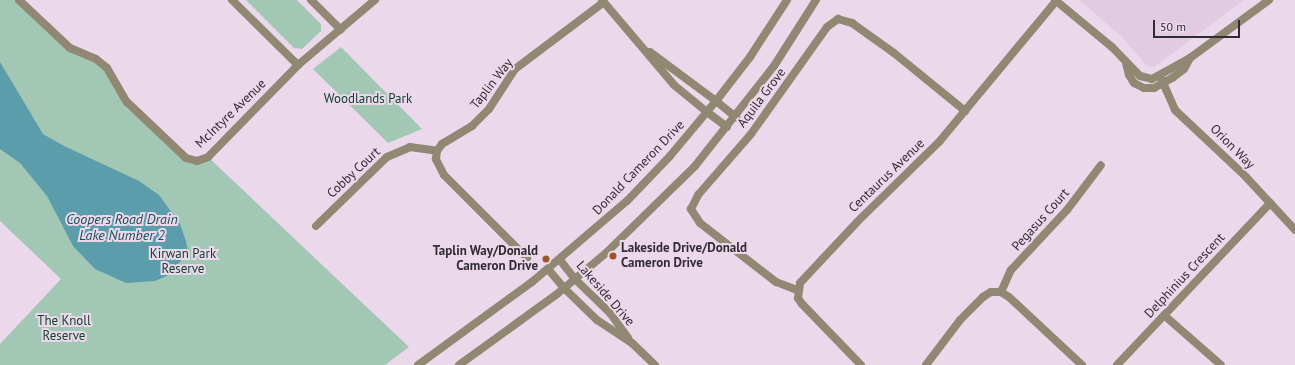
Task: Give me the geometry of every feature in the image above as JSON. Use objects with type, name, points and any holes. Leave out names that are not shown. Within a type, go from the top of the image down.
[{"type":"street","name":"McIntyre Avenue","points":[[19,0],[70,48],[96,59],[107,68],[127,102],[186,158],[197,161],[208,157],[298,66],[375,0]]},
{"type":"street","points":[[232,0],[298,66]]},
{"type":"street","points":[[311,0],[341,30]]},
{"type":"street","name":"Donald Cameron Drive","points":[[418,365],[560,260],[627,201],[670,156],[716,101],[750,57],[787,0]]},
{"type":"street","points":[[459,365],[564,288],[652,210],[695,166],[736,117],[774,66],[816,0]]},
{"type":"street","points":[[1055,0],[1112,47],[1126,63],[1146,78],[1160,76],[1190,58],[1269,0]]},
{"type":"street","name":"Centaurus Avenue","points":[[798,290],[800,283],[837,243],[920,162],[965,111],[1055,0]]},
{"type":"street","points":[[603,1],[674,85],[727,127]]},
{"type":"street","name":"Taplin Way","points":[[437,151],[442,144],[472,126],[489,109],[515,69],[603,1]]},
{"type":"street","name":"Aquila Grove","points":[[798,290],[776,282],[700,223],[691,209],[698,195],[751,134],[827,26],[838,19],[852,23],[899,56],[965,111]]},
{"type":"street","points":[[642,47],[736,117]]},
{"type":"street","points":[[1126,63],[1129,75],[1134,83],[1144,88],[1163,84],[1184,69],[1190,58]]},
{"type":"street","name":"Orion Way","points":[[1160,76],[1175,110],[1270,203],[1295,230]]},
{"type":"street","name":"Cobby Court","points":[[316,226],[387,157],[410,147],[437,151]]},
{"type":"street","points":[[437,151],[436,159],[444,175],[527,258]]},
{"type":"street","name":"Pegasus Court","points":[[1001,292],[1011,270],[1067,210],[1101,165]]},
{"type":"street","name":"Delphinius Crescent","points":[[1117,365],[1165,316],[1270,203]]},
{"type":"street","name":"Lakeside Drive","points":[[560,260],[575,279],[610,313],[632,344]]},
{"type":"street","name":"Lakeside Drive","points":[[548,269],[564,288],[597,320],[632,344],[656,365]]},
{"type":"street","points":[[798,290],[802,304],[862,365]]},
{"type":"street","points":[[926,365],[960,320],[983,297],[992,292],[1001,292],[1082,365]]},
{"type":"street","points":[[1165,316],[1220,365]]},
{"type":"shaded area","points":[[1079,0],[1244,0],[1154,67],[1147,66],[1122,37]]},
{"type":"green space","name":"Kirwan Park Reserve","points":[[0,0],[19,0],[70,48],[96,59],[119,91],[186,158],[208,157],[409,347],[385,365],[0,365],[0,344],[61,279],[0,221]]},
{"type":"green space","points":[[246,0],[297,0],[321,24],[321,31],[302,49],[294,48]]},
{"type":"green space","name":"Woodlands Park","points":[[341,47],[422,129],[388,143],[313,69]]},
{"type":"water","name":"Coopers Road Drain Lake Number 2","points":[[0,62],[43,134],[64,146],[139,181],[159,195],[180,224],[188,252],[169,275],[155,281],[126,283],[95,269],[73,246],[47,196],[20,163],[0,149]]},
{"type":"place","name":"Lakeside Drive/Donald Cameron Drive","points":[[613,256]]},
{"type":"place","name":"Taplin Way/Donald Cameron Drive","points":[[546,259]]},
{"type":"park label","name":"The Knoll Reserve","points":[[64,330]]}]
